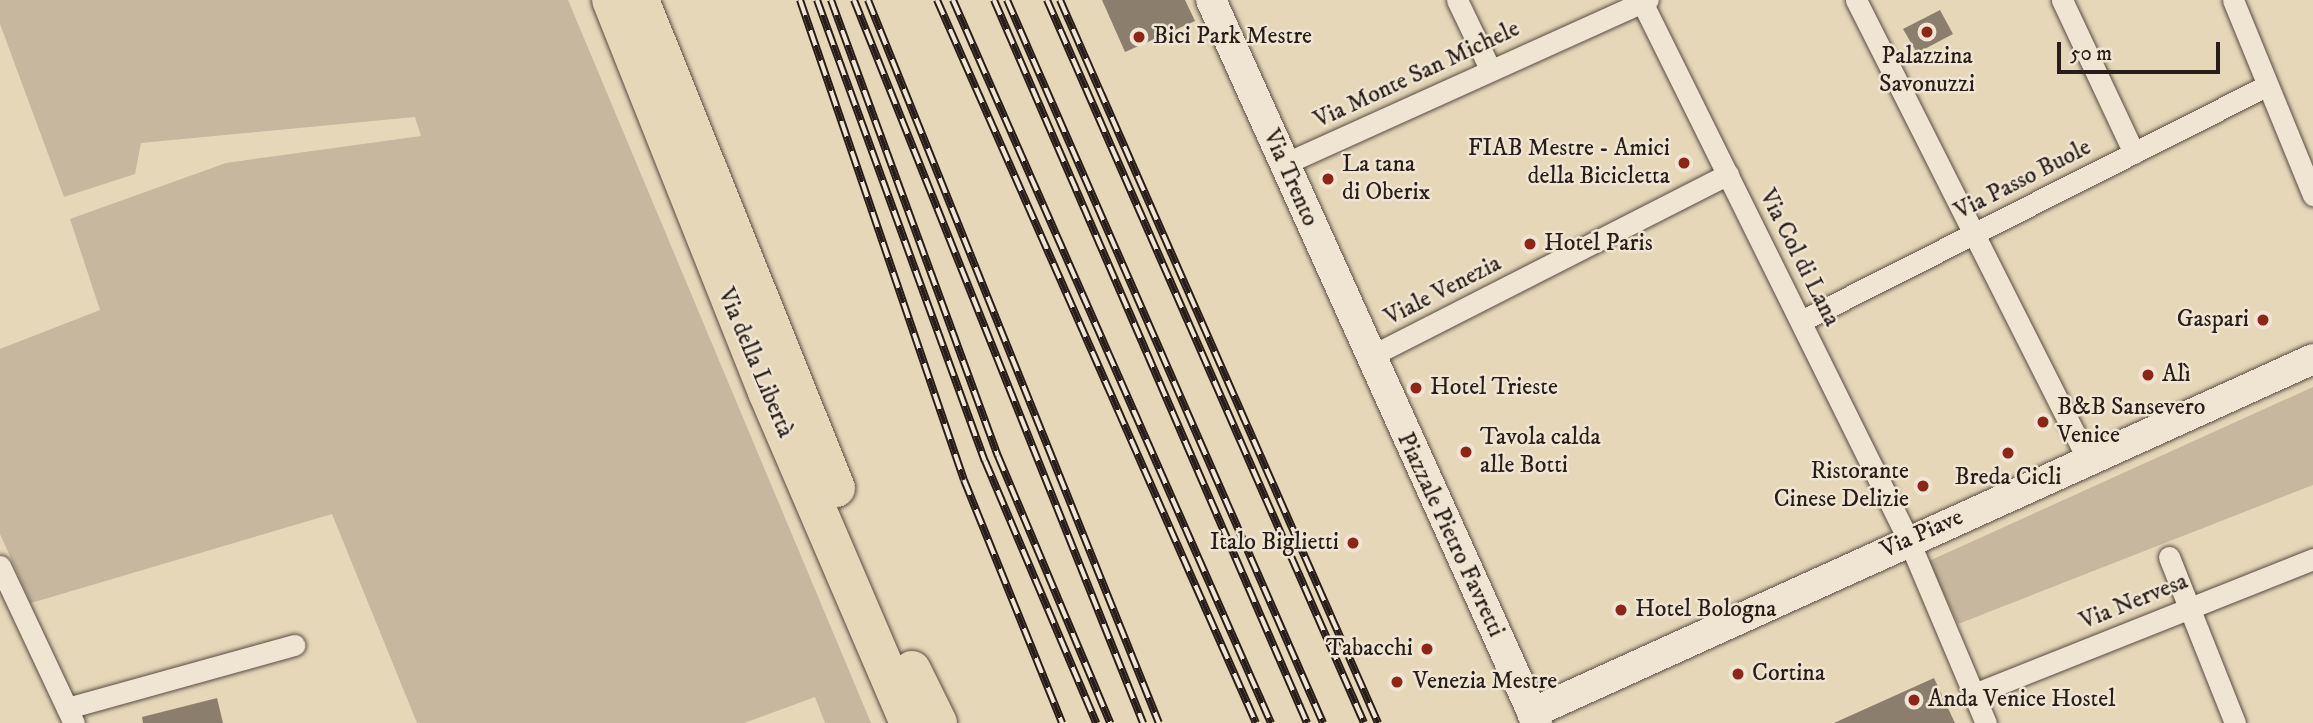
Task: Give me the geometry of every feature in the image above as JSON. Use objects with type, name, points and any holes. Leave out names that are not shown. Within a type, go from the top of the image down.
[{"type":"highway","name":"Via della Libertà","points":[[611,0],[761,379],[909,723]]},
{"type":"highway","name":"Via della Libertà","points":[[640,0],[936,723]]},
{"type":"street","name":"Via Trento","points":[[1211,0],[1369,357]]},
{"type":"street","points":[[1457,0],[1490,69]]},
{"type":"street","points":[[1856,0],[1977,233],[2088,460]]},
{"type":"street","points":[[2062,0],[2134,153]]},
{"type":"street","points":[[2233,0],[2266,86],[2313,195]]},
{"type":"street","name":"Via Monte San Michele","points":[[1284,164],[1490,69],[1645,6]]},
{"type":"street","name":"Via Col di Lana","points":[[1645,6],[1909,541],[1986,723]]},
{"type":"street","name":"Via Passo Buole","points":[[1802,320],[2266,86]]},
{"type":"street","name":"Viale Venezia","points":[[1369,357],[1728,174]]},
{"type":"street","name":"Piazzale Pietro Favretti","points":[[1369,357],[1535,718]]},
{"type":"street","name":"Via Piave","points":[[1535,718],[1909,541],[2313,359]]},
{"type":"street","points":[[2169,556],[2235,723]]},
{"type":"street","name":"Via Nervesa","points":[[1974,694],[2313,559]]},
{"type":"street","points":[[0,566],[71,715],[294,645]]},
{"type":"shaded area","points":[[0,0],[568,0],[871,723],[825,723],[815,697],[744,723],[417,723],[332,514],[31,603],[0,534],[0,349],[100,310],[70,219],[226,163],[421,136],[415,117],[141,143],[135,174],[64,197],[0,24]]},
{"type":"shaded area","points":[[2313,387],[2313,485],[1958,624],[1929,561]]},
{"type":"building","name":"Bici Park Mestre","points":[[1102,0],[1185,0],[1195,21],[1125,52]]},
{"type":"building","name":"Palazzina Savonuzzi","points":[[1940,10],[1953,34],[1917,53],[1903,29]]},
{"type":"building","name":"Anda Venice Hostel","points":[[1934,678],[1955,723],[1834,723]]},
{"type":"building","points":[[217,698],[223,723],[143,723],[142,717]]},
{"type":"railway","points":[[800,0],[964,480],[1062,723]]},
{"type":"railway","points":[[817,0],[985,461],[1096,723]]},
{"type":"railway","points":[[831,0],[998,456],[1110,723]]},
{"type":"railway","points":[[854,0],[1143,723]]},
{"type":"railway","points":[[868,0],[1159,723]]},
{"type":"railway","points":[[937,0],[1256,723]]},
{"type":"railway","points":[[953,0],[1271,723]]},
{"type":"railway","points":[[994,0],[1307,723]]},
{"type":"railway","points":[[1007,0],[1323,723]]},
{"type":"railway","points":[[1047,0],[1364,723]]},
{"type":"railway","points":[[1060,0],[1378,723]]},
{"type":"place","name":"Palazzina Savonuzzi","points":[[1927,32]]},
{"type":"place","name":"Bici Park Mestre","points":[[1139,37]]},
{"type":"place","name":"FIAB Mestre - Amici della Bicicletta","points":[[1684,163]]},
{"type":"place","name":"La tana di Oberix","points":[[1328,179]]},
{"type":"place","name":"Hotel Paris","points":[[1530,244]]},
{"type":"place","name":"Gaspari","points":[[2263,320]]},
{"type":"place","name":"Alì","points":[[2148,375]]},
{"type":"place","name":"Hotel Trieste","points":[[1416,388]]},
{"type":"place","name":"B&B Sansevero Venice","points":[[2043,422]]},
{"type":"place","name":"Tavola calda alle Botti","points":[[1466,452]]},
{"type":"place","name":"Breda Cicli","points":[[2008,453]]},
{"type":"place","name":"Ristorante Cinese Delizie","points":[[1923,486]]},
{"type":"place","name":"Italo Biglietti","points":[[1353,543]]},
{"type":"place","name":"Hotel Bologna","points":[[1621,610]]},
{"type":"place","name":"Tabacchi","points":[[1427,649]]},
{"type":"place","name":"Cortina","points":[[1738,674]]},
{"type":"place","name":"Venezia Mestre","points":[[1397,682]]},
{"type":"place","name":"Anda Venice Hostel","points":[[1914,700]]}]
